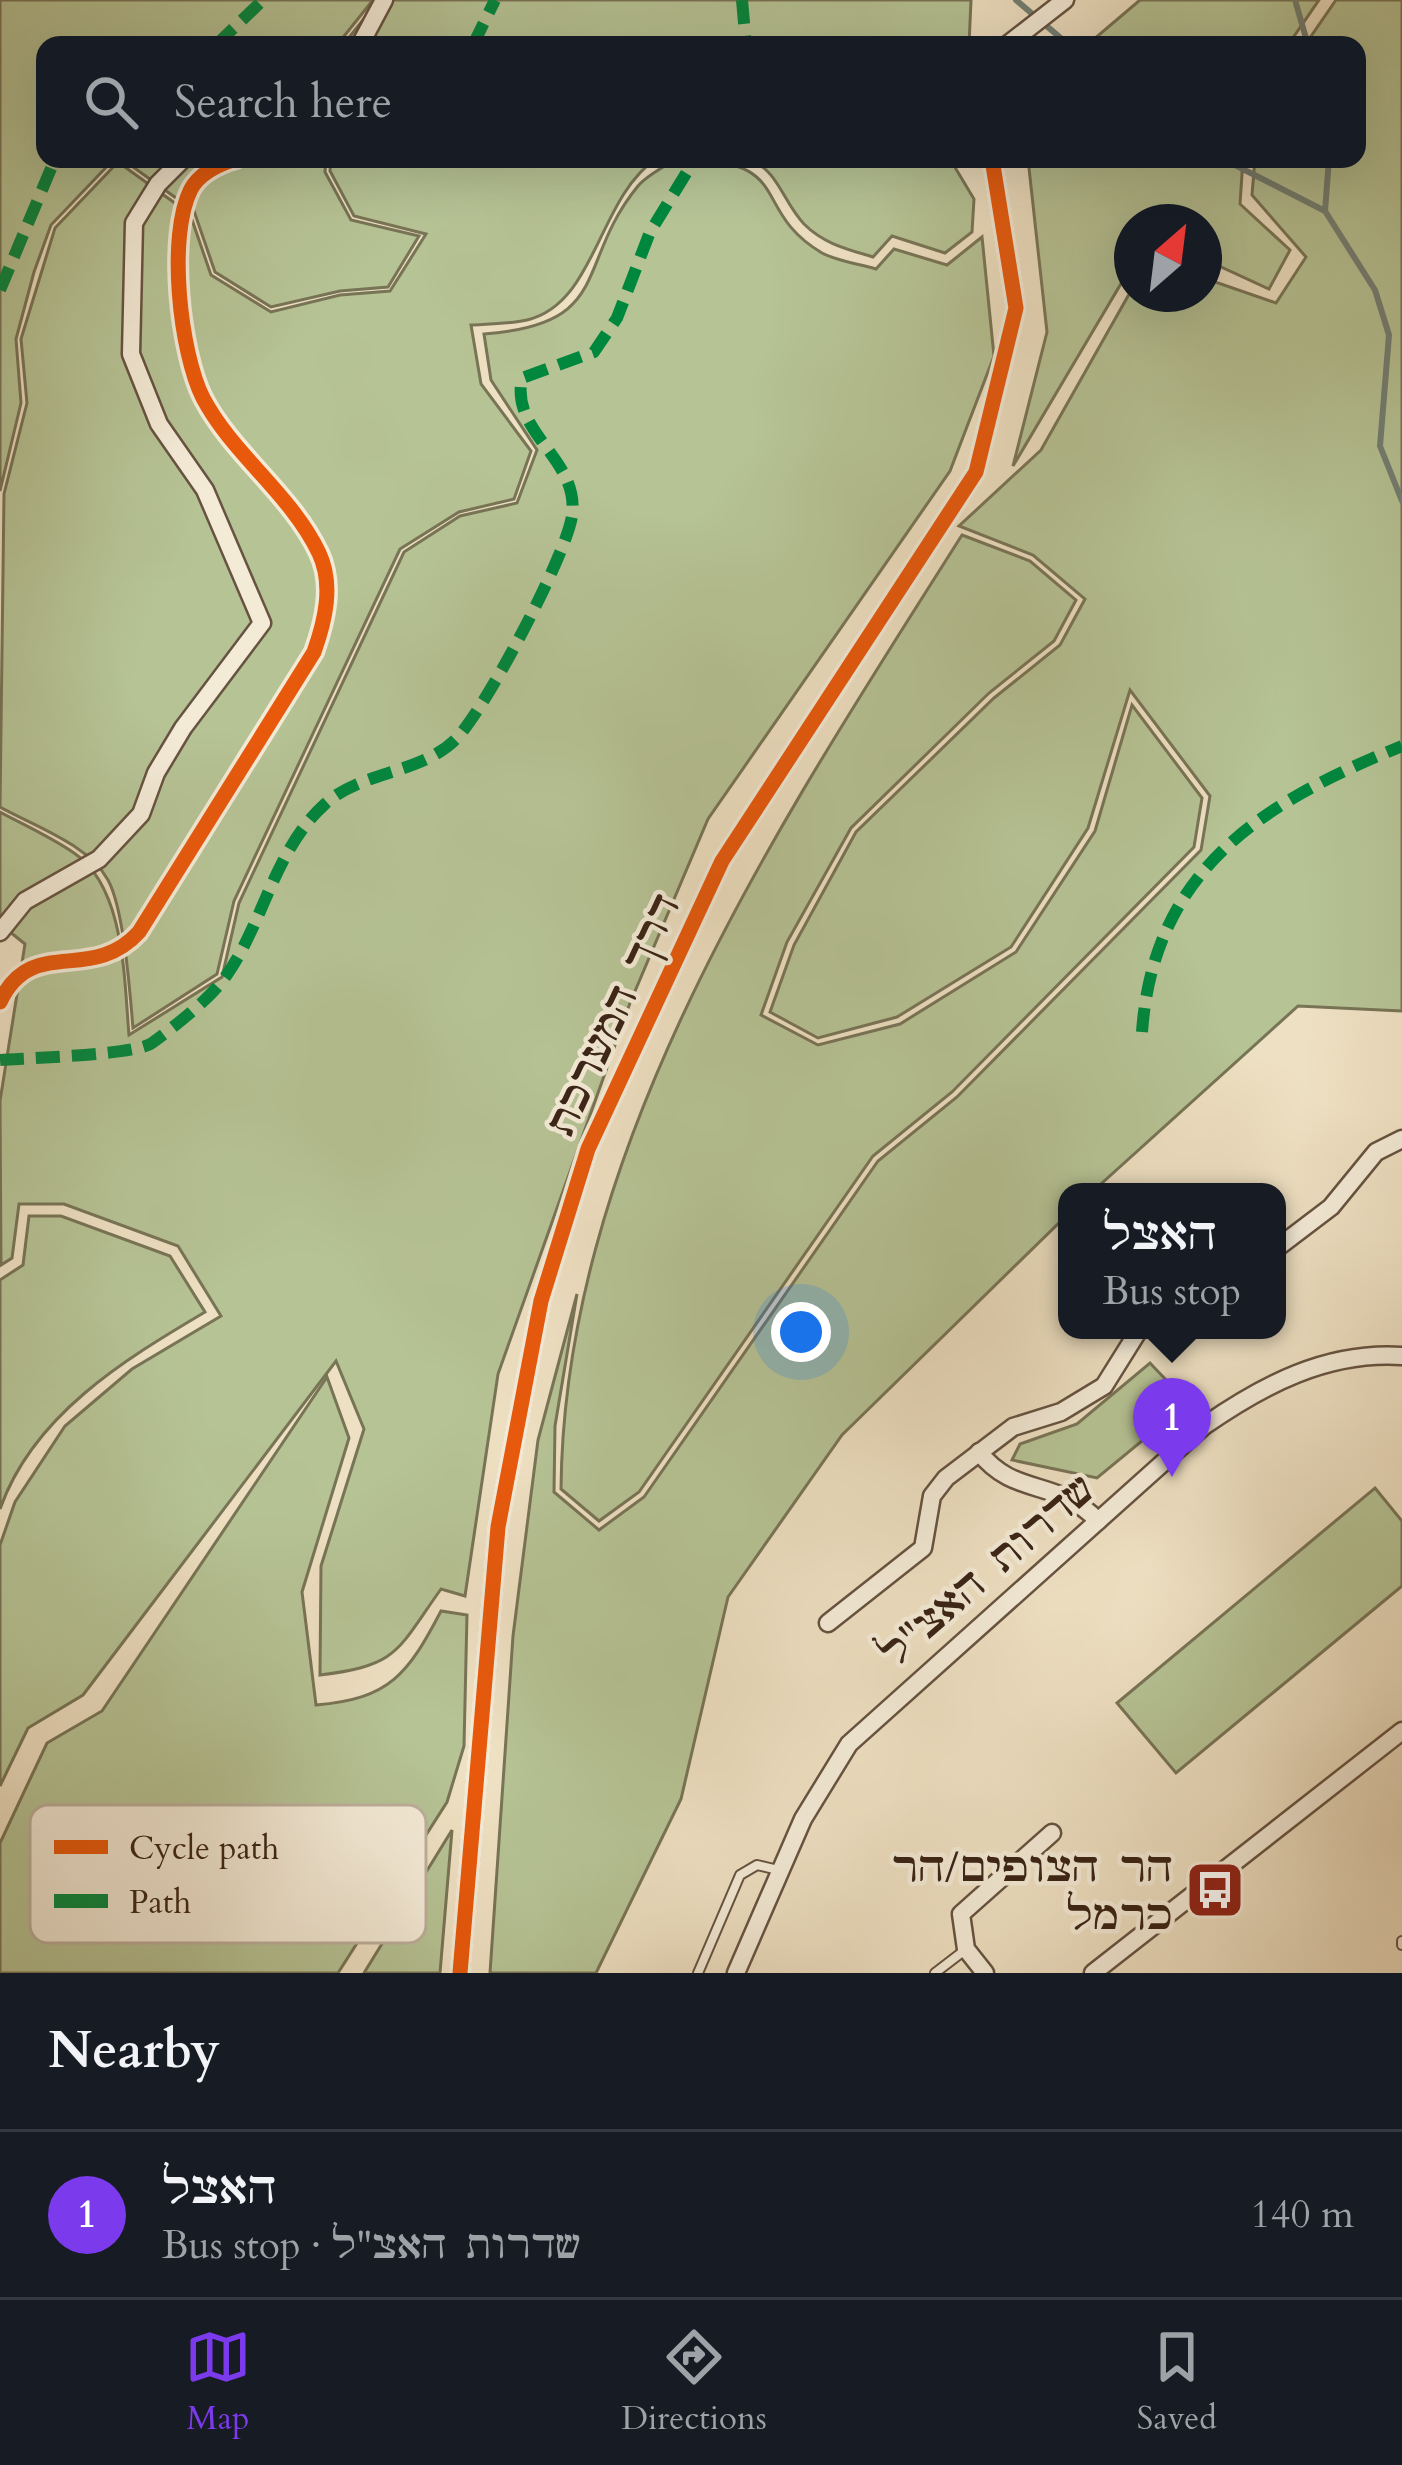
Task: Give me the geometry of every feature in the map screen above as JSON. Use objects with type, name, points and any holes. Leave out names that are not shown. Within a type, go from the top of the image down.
[{"type":"street","points":[[365,36],[384,0]]},
{"type":"street","points":[[1019,36],[1065,0]]},
{"type":"street","points":[[0,932],[25,902],[99,859],[141,814],[156,773],[183,728],[262,623],[205,490],[159,424],[131,354],[134,224],[158,184],[174,168]]},
{"type":"street","name":"דרך המערכת","points":[[460,1973],[497,1527],[541,1301],[588,1149],[722,862],[976,472],[1016,308],[993,168]]},
{"type":"street","points":[[1286,1241],[1331,1208],[1376,1152],[1402,1139]]},
{"type":"street","name":"שדרות האצ\"ל","points":[[828,1623],[923,1548],[932,1496],[1012,1427],[1060,1412],[1104,1385],[1133,1339]]},
{"type":"street","name":"שדרות האצ\"ל","points":[[736,1973],[826,1775],[849,1744],[1204,1426],[1249,1394],[1316,1367],[1402,1356]]},
{"type":"street","points":[[980,1452],[1006,1481],[1066,1494],[1098,1521]]},
{"type":"street","points":[[1093,1973],[1402,1731]]},
{"type":"street","points":[[985,1973],[966,1949],[961,1914],[1052,1833]]},
{"type":"lane","points":[[698,1973],[740,1874],[757,1865],[780,1870]]},
{"type":"lane","points":[[935,1973],[966,1949]]},
{"type":"green space","points":[[0,0],[373,0],[344,36],[36,36],[36,168],[105,168],[51,225],[34,272],[16,339],[21,403],[0,491]]},
{"type":"green space","points":[[379,0],[971,0],[969,36],[350,36]]},
{"type":"green space","points":[[1140,0],[1319,0],[1294,36],[1098,36]]},
{"type":"green space","points":[[1336,0],[1402,0],[1402,1011],[1298,1006],[1102,1183],[1058,1183],[1058,1224],[842,1435],[728,1597],[681,1799],[596,1973],[490,1973],[513,1636],[538,1440],[577,1294],[555,1426],[554,1492],[599,1530],[644,1497],[878,1161],[957,1097],[1201,850],[1210,796],[1130,690],[1088,828],[1011,947],[897,1017],[818,1038],[770,1012],[794,945],[856,832],[994,698],[1060,645],[1085,599],[1033,555],[959,526],[1041,450],[1119,312],[1222,312],[1222,284],[1276,303],[1306,257],[1252,195],[1254,168],[1366,168],[1366,36],[1311,36]]},
{"type":"green space","points":[[112,168],[126,168],[190,214],[211,275],[271,312],[340,295],[390,291],[426,234],[354,216],[330,171],[646,168],[621,198],[568,294],[550,310],[527,320],[471,325],[481,384],[531,451],[514,499],[459,512],[400,549],[234,901],[217,974],[133,1028],[122,930],[108,880],[74,846],[0,807],[4,494],[27,403],[21,339],[55,228]]},
{"type":"green space","points":[[134,168],[325,168],[351,220],[419,236],[388,287],[340,291],[271,307],[215,272],[194,211]]},
{"type":"green space","points":[[662,168],[742,168],[767,189],[799,236],[822,253],[876,269],[894,249],[947,265],[982,237],[994,356],[950,471],[708,819],[630,1003],[498,1374],[465,1596],[441,1589],[393,1652],[366,1666],[320,1675],[321,1566],[364,1429],[336,1361],[83,1695],[28,1728],[0,1786],[0,1545],[15,1502],[65,1426],[132,1369],[221,1316],[178,1246],[64,1204],[19,1204],[12,1258],[1,1265],[0,1101],[25,944],[0,924],[0,812],[74,853],[103,888],[119,936],[129,1035],[222,977],[239,903],[404,552],[460,516],[517,503],[537,450],[491,380],[484,334],[526,328],[554,318],[573,303],[586,286],[618,214]]},
{"type":"green space","points":[[763,168],[955,168],[974,199],[972,232],[945,253],[892,236],[873,257],[845,248],[804,224]]},
{"type":"green space","points":[[1029,168],[1242,168],[1240,204],[1290,250],[1269,289],[1222,267],[1222,204],[1114,204],[1114,295],[1013,466],[1047,332]]},
{"type":"green space","points":[[962,535],[1030,561],[1076,600],[1054,641],[989,693],[851,828],[787,942],[761,1015],[818,1045],[900,1024],[1016,952],[1095,831],[1132,705],[1202,798],[1194,847],[952,1092],[873,1156],[639,1492],[599,1521],[561,1489],[572,1360],[600,1234],[642,1110],[696,988],[757,870]]},
{"type":"green space","points":[[29,1216],[61,1216],[170,1256],[205,1312],[84,1393],[35,1445],[0,1509],[0,1280],[23,1265]]},
{"type":"green space","points":[[1150,1363],[1188,1403],[1097,1478],[1012,1460],[1020,1444],[1077,1424]]},
{"type":"green space","points":[[327,1377],[349,1438],[302,1592],[316,1705],[379,1689],[406,1667],[441,1611],[467,1615],[464,1746],[447,1802],[426,1835],[426,1805],[30,1805],[30,1943],[357,1943],[338,1973],[0,1973],[0,1843],[47,1743],[102,1711]]},
{"type":"green space","points":[[1375,1488],[1402,1521],[1402,1586],[1176,1773],[1117,1703]]},
{"type":"green space","points":[[452,1830],[440,1973],[364,1973],[382,1943],[426,1943],[426,1872]]},
{"type":"waterway","points":[[1016,0],[1058,36]]},
{"type":"waterway","points":[[1295,0],[1305,36]]},
{"type":"waterway","points":[[1241,168],[1325,211]]},
{"type":"waterway","points":[[1328,168],[1325,211],[1375,290],[1389,335],[1380,446],[1402,501]]},
{"type":"marked path","points":[[225,36],[263,0]]},
{"type":"marked path","points":[[477,36],[495,0]]},
{"type":"marked path","points":[[742,0],[745,36]]},
{"type":"marked path","points":[[0,290],[51,168]]},
{"type":"marked path","points":[[0,1060],[104,1053],[152,1043],[202,1003],[226,976],[293,843],[325,804],[356,785],[425,760],[455,740],[468,724],[540,597],[572,516],[566,478],[526,415],[522,378],[594,352],[617,318],[650,232],[689,168]]},
{"type":"marked path","points":[[1142,1032],[1151,975],[1168,926],[1193,884],[1225,848],[1305,791],[1402,746]]},
{"type":"cycle path","points":[[0,1002],[28,970],[102,956],[139,932],[314,652],[322,628],[327,590],[319,553],[293,512],[215,419],[188,353],[179,294],[180,235],[191,189],[214,168]]},
{"type":"cycle path","points":[[460,1973],[498,1527],[541,1301],[588,1149],[722,861],[976,472],[1016,308],[993,168]]},
{"type":"place","name":"האצל","points":[[1172,1477]]},
{"type":"place","name":"הר הצופים/הר כרמל","points":[[1215,1890]]}]
